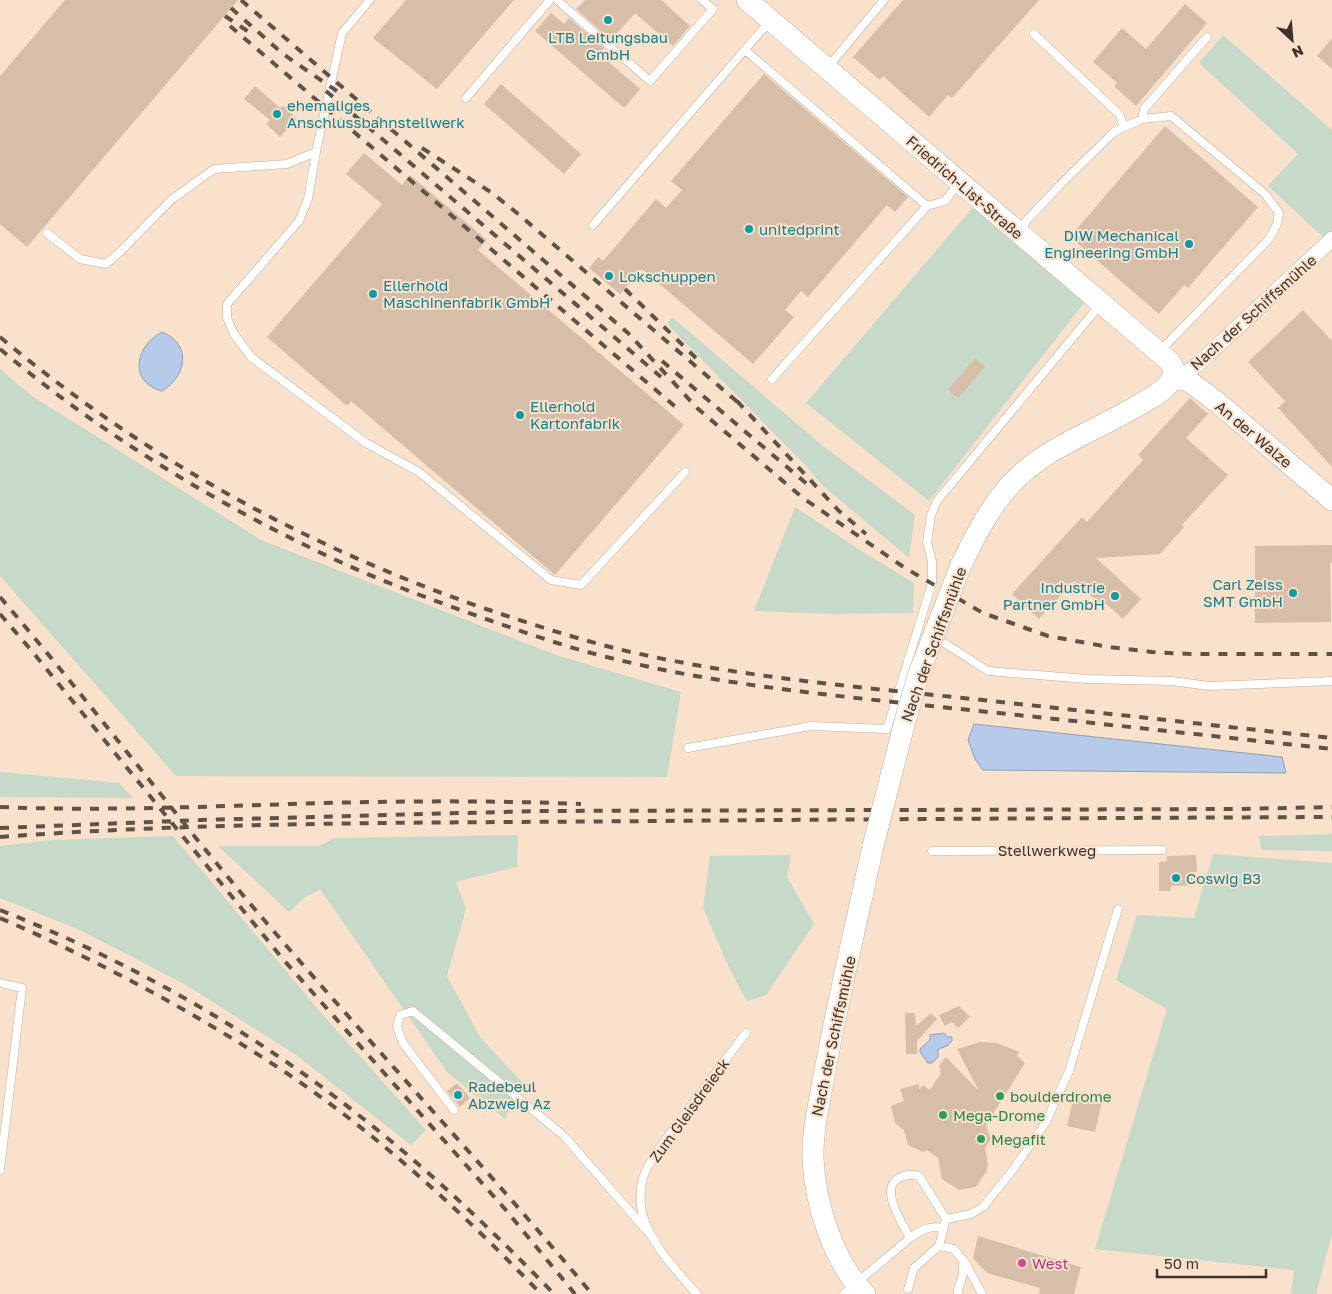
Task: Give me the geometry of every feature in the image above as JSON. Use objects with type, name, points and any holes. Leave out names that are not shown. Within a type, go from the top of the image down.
[{"type":"street","name":"Friedrich-List-Straße","points":[[747,0],[1159,352],[1173,367],[1172,378]]},
{"type":"street","name":"Nach der Schiffsmühle","points":[[855,1290],[832,1245],[820,1205],[813,1159],[815,1124],[830,1044],[873,846],[904,725],[918,676],[961,565],[980,525],[1000,496],[1020,476],[1061,445],[1128,411],[1162,391],[1168,386],[1172,378],[1183,375],[1197,365],[1332,240]]},
{"type":"street","name":"An der Walze","points":[[1172,378],[1189,381],[1218,403],[1332,500]]},
{"type":"lane","points":[[370,0],[342,32],[316,152],[308,199],[299,221],[227,304],[227,318],[234,334],[251,358],[366,443],[419,472],[551,580],[581,586],[685,472]]},
{"type":"lane","points":[[466,98],[550,0]]},
{"type":"lane","points":[[557,0],[650,81],[713,9],[702,0]]},
{"type":"lane","points":[[827,68],[884,0]]},
{"type":"lane","points":[[594,225],[771,20]]},
{"type":"lane","points":[[1034,34],[1119,114],[1124,127]]},
{"type":"lane","points":[[1142,119],[1144,109],[1206,37]]},
{"type":"lane","points":[[745,50],[927,206]]},
{"type":"lane","points":[[1019,233],[1027,220],[1114,132],[1142,119],[1171,116],[1266,194],[1279,213],[1269,239],[1159,352]]},
{"type":"lane","points":[[46,233],[80,259],[106,264],[122,251],[171,200],[214,169],[288,164],[316,152]]},
{"type":"lane","points":[[772,379],[927,206],[944,201],[960,182]]},
{"type":"lane","name":"Nach der Schiffsmühle","points":[[688,748],[811,726],[887,729],[932,583],[932,562],[927,542],[931,515],[937,501],[1102,303]]},
{"type":"lane","points":[[919,627],[988,671],[1087,679],[1172,681],[1209,686],[1332,681]]},
{"type":"lane","name":"Stellwerkweg","points":[[932,851],[1162,850]]},
{"type":"lane","points":[[855,1290],[910,1238],[924,1229],[971,1214],[983,1207],[1012,1171],[1046,1122],[1069,1071],[1118,909]]},
{"type":"lane","points":[[0,983],[22,988],[0,1170]]},
{"type":"lane","points":[[454,1110],[403,1044],[397,1027],[400,1015],[413,1012],[564,1136],[655,1240]]},
{"type":"lane","name":"Zum Gleisdreieck","points":[[697,1294],[670,1263],[655,1240],[643,1216],[642,1182],[653,1158],[669,1135],[746,1033]]},
{"type":"lane","points":[[908,1289],[914,1268],[939,1246],[944,1224],[919,1176],[912,1174],[900,1176],[893,1182],[890,1191],[892,1202],[910,1238]]},
{"type":"lane","points":[[939,1246],[954,1249],[963,1260],[982,1294]]},
{"type":"lane","points":[[958,1294],[963,1274],[963,1260]]},
{"type":"green space","points":[[1223,35],[1332,130],[1332,230],[1324,238],[1268,186],[1298,154],[1199,63]]},
{"type":"green space","points":[[974,206],[1087,299],[929,501],[806,403]]},
{"type":"green space","points":[[672,317],[823,446],[915,515],[909,558],[823,486],[806,466],[667,324]]},
{"type":"green space","points":[[0,369],[32,396],[261,540],[556,655],[681,692],[667,777],[176,776],[0,576]]},
{"type":"green space","points":[[795,507],[914,583],[913,613],[835,614],[754,611]]},
{"type":"green space","points":[[0,772],[119,783],[133,798],[0,797]]},
{"type":"green space","points":[[1332,834],[1332,851],[1261,850],[1259,836]]},
{"type":"green space","points":[[518,835],[517,867],[456,882],[466,909],[447,976],[480,1037],[522,1082],[505,1119],[447,1072],[320,889],[304,898],[289,912],[218,846],[319,846],[334,838]]},
{"type":"green space","points":[[173,836],[322,1014],[426,1130],[411,1145],[296,1055],[186,985],[82,931],[0,898],[0,846],[52,840]]},
{"type":"green space","points":[[1213,854],[1332,863],[1332,1235],[1316,1294],[1291,1294],[1294,1270],[1095,1249],[1167,1009],[1116,980],[1137,915],[1194,918]]},
{"type":"green space","points":[[791,855],[787,877],[814,924],[766,995],[747,1001],[730,970],[703,908],[710,856]]},
{"type":"water","points":[[162,332],[172,337],[178,344],[183,360],[177,377],[162,391],[144,380],[140,372],[139,363],[141,354],[146,346]]},
{"type":"water","points":[[974,724],[1282,757],[1286,773],[983,770],[975,759],[968,740]]},
{"type":"water","points":[[944,1033],[948,1037],[952,1037],[952,1041],[947,1046],[938,1049],[938,1057],[932,1063],[928,1063],[920,1049],[930,1040],[930,1035]]},
{"type":"building","points":[[65,0],[238,0],[27,247],[0,224],[0,76]]},
{"type":"building","points":[[406,0],[514,0],[437,89],[373,38]]},
{"type":"building","name":"LTB Leitungsbau GmbH","points":[[585,0],[661,0],[690,26],[673,46],[635,13],[611,40],[576,9]]},
{"type":"building","points":[[903,0],[1039,0],[952,98],[948,95],[929,117],[883,76],[880,80],[853,57]]},
{"type":"building","points":[[1185,4],[1207,23],[1136,106],[1114,86],[1117,83],[1093,62],[1122,28],[1146,49]]},
{"type":"building","points":[[551,13],[564,24],[569,18],[604,48],[599,54],[640,89],[624,108],[535,31]]},
{"type":"building","points":[[1332,38],[1332,69],[1317,56]]},
{"type":"building","name":"unitedprint","points":[[764,74],[908,197],[895,212],[887,205],[808,297],[801,291],[785,310],[794,317],[753,364],[642,269],[620,294],[589,268],[598,257],[603,261],[656,199],[666,208],[682,190],[671,181]]},
{"type":"building","points":[[501,84],[581,154],[564,174],[484,104]]},
{"type":"building","name":"ehemaliges Anschlussbahnstellwerk","points":[[255,86],[280,108],[283,106],[297,119],[280,137],[266,124],[270,120],[244,99]]},
{"type":"building","points":[[1165,126],[1258,207],[1188,288],[1184,285],[1159,314],[1070,237]]},
{"type":"building","name":"Ellerhold Kartonfabrik","points":[[364,153],[402,185],[410,175],[487,240],[478,250],[684,425],[555,575],[351,401],[347,406],[267,337],[382,204],[346,174]]},
{"type":"building","points":[[1303,310],[1332,341],[1332,467],[1278,408],[1285,401],[1248,362]]},
{"type":"building","points":[[975,358],[985,367],[958,398],[948,390]]},
{"type":"building","points":[[1190,398],[1208,414],[1186,438],[1228,475],[1182,525],[1184,527],[1160,554],[1096,558],[1141,599],[1123,619],[1103,601],[1100,604],[1074,581],[1039,619],[1012,594],[1082,517],[1087,522],[1143,460],[1138,455]]},
{"type":"building","name":"Carl Zeiss SMT GmbH","points":[[1332,545],[1332,563],[1330,563],[1331,622],[1255,623],[1255,546]]},
{"type":"building","name":"Coswig B3","points":[[1196,855],[1197,872],[1194,872],[1194,885],[1171,886],[1171,891],[1159,891],[1159,862],[1167,861],[1167,856]]},
{"type":"building","points":[[959,1006],[970,1017],[958,1028],[952,1022],[945,1026],[939,1015]]},
{"type":"building","points":[[905,1013],[915,1013],[916,1026],[931,1013],[937,1019],[917,1041],[917,1054],[906,1054]]},
{"type":"building","name":"Mega-Drome","points":[[980,1042],[997,1043],[1019,1052],[1017,1056],[1025,1063],[986,1125],[991,1139],[985,1148],[988,1165],[986,1172],[976,1187],[959,1190],[942,1179],[938,1158],[927,1150],[923,1152],[908,1145],[904,1130],[895,1123],[891,1106],[904,1101],[900,1089],[919,1084],[919,1090],[923,1085],[930,1090],[941,1073],[939,1066],[946,1057],[979,1091],[957,1049]]},
{"type":"building","name":"Radebeul Abzweig Az","points":[[457,1083],[470,1098],[460,1107],[447,1091]]},
{"type":"building","points":[[1075,1091],[1103,1097],[1095,1132],[1067,1126]]},
{"type":"building","name":"West","points":[[978,1236],[1081,1267],[1074,1294],[1039,1294],[1040,1288],[987,1273],[973,1258]]},
{"type":"railway","points":[[241,0],[628,333],[697,408],[803,498],[905,568],[983,613],[1048,636],[1109,647],[1152,652],[1190,654],[1332,654]]},
{"type":"railway","points":[[231,8],[283,54],[341,94]]},
{"type":"railway","points":[[225,16],[249,32]]},
{"type":"railway","points":[[230,26],[678,409]]},
{"type":"railway","points":[[326,91],[661,377]]},
{"type":"railway","points":[[422,148],[492,193],[517,213],[741,405]]},
{"type":"railway","points":[[625,289],[697,359]]},
{"type":"railway","points":[[0,337],[56,381],[171,461],[293,529],[422,585],[489,610],[569,636],[661,658],[790,679],[1332,738]]},
{"type":"railway","points":[[0,349],[111,433],[229,506],[355,569],[444,604],[570,647],[656,668],[731,682],[883,701],[1332,749]]},
{"type":"railway","points":[[662,361],[807,484]]},
{"type":"railway","points":[[737,401],[838,510],[866,534]]},
{"type":"railway","points":[[0,597],[247,900],[592,1294]]},
{"type":"railway","points":[[0,614],[282,958],[505,1209],[575,1294]]},
{"type":"railway","points":[[0,807],[109,809],[436,801],[581,804]]},
{"type":"railway","points":[[0,828],[201,820],[538,811],[1237,809],[1332,807]]},
{"type":"railway","points":[[0,837],[246,825],[1332,817]]},
{"type":"railway","points":[[0,910],[94,951],[140,974],[230,1025],[315,1082],[356,1113],[434,1178],[507,1246],[554,1294]]},
{"type":"railway","points":[[0,918],[74,952],[181,1008],[251,1050],[320,1096],[419,1176],[541,1294]]},
{"type":"place","name":"LTB Leitungsbau GmbH","points":[[608,20]]},
{"type":"place","name":"ehemaliges Anschlussbahnstellwerk","points":[[277,114]]},
{"type":"place","name":"unitedprint","points":[[749,229]]},
{"type":"place","name":"DIW Mechanical Engineering GmbH","points":[[1189,244]]},
{"type":"place","name":"Lokschuppen","points":[[609,276]]},
{"type":"place","name":"Ellerhold Maschinenfabrik GmbH","points":[[373,294]]},
{"type":"place","name":"Ellerhold Kartonfabrik","points":[[520,415]]},
{"type":"place","name":"Carl Zeiss SMT GmbH","points":[[1293,593]]},
{"type":"place","name":"Industrie Partner GmbH","points":[[1115,596]]},
{"type":"place","name":"Coswig B3","points":[[1176,878]]},
{"type":"place","name":"Radebeul Abzweig Az","points":[[458,1095]]},
{"type":"place","name":"boulderdrome","points":[[1000,1096]]},
{"type":"place","name":"Mega-Drome","points":[[943,1115]]},
{"type":"place","name":"Megafit","points":[[981,1139]]},
{"type":"place","name":"West","points":[[1022,1263]]}]
